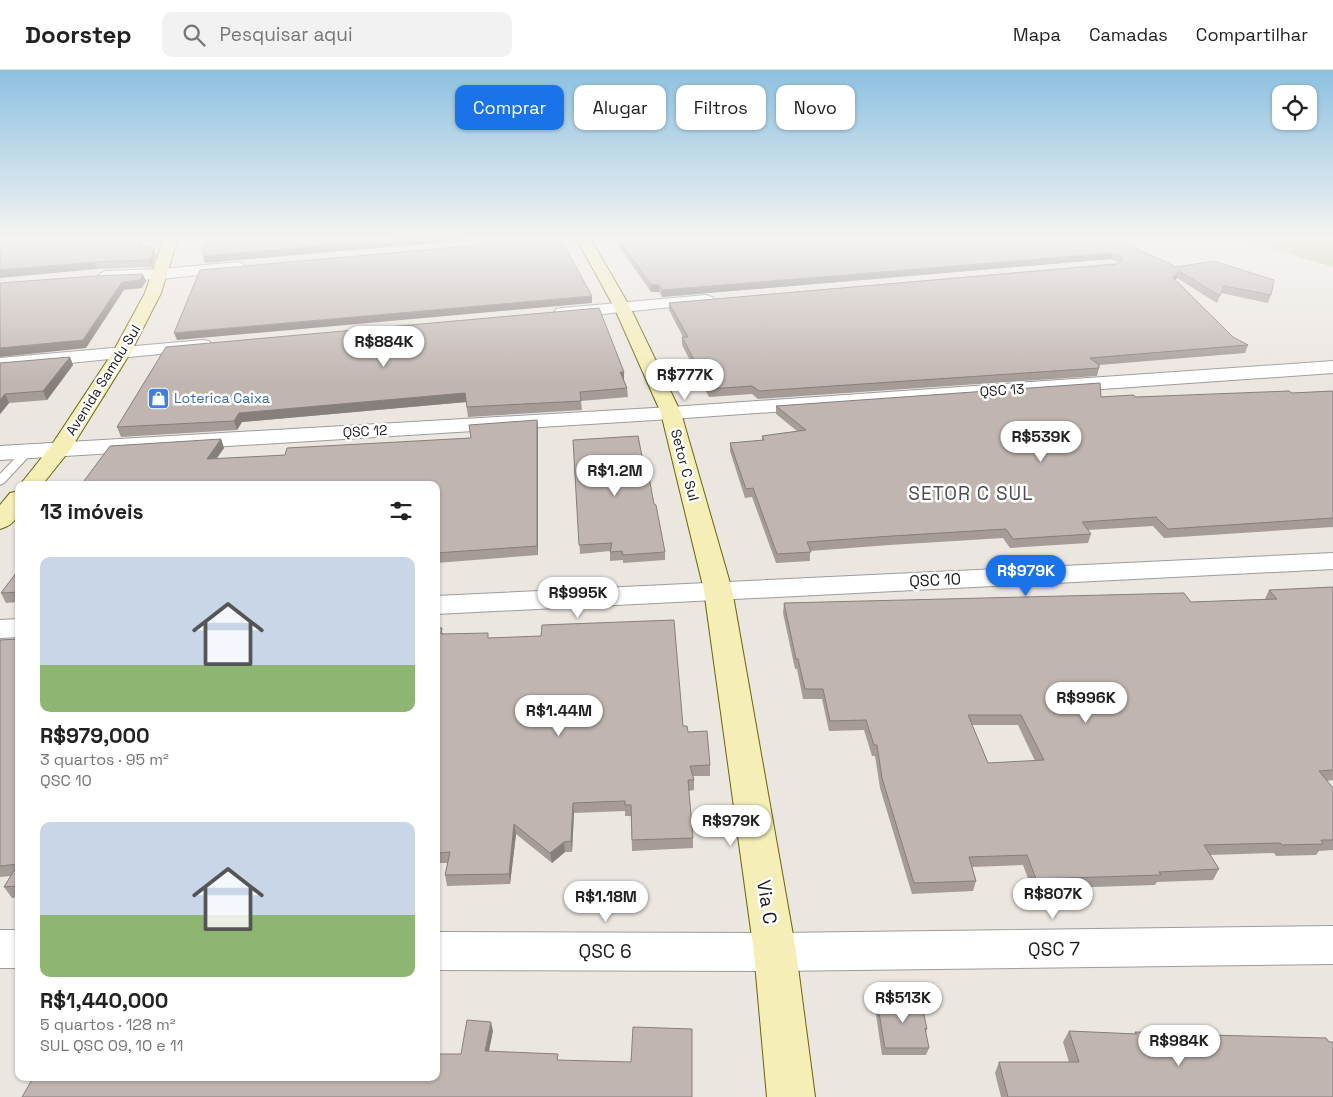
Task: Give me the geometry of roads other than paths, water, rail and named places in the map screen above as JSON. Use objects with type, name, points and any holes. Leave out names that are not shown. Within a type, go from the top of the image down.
[{"type":"street","name":"Avenida Samdu Sul","points":[[33,481],[59,450],[122,352],[156,286]]},
{"type":"street","name":"Setor C Sul","points":[[610,286],[622,307],[671,413],[718,590]]},
{"type":"street","points":[[544,314],[720,299]]},
{"type":"street","points":[[0,364],[220,344]]},
{"type":"street","name":"QSC 13","points":[[671,413],[1333,367]]},
{"type":"street","name":"QSC 12","points":[[0,453],[671,413]]},
{"type":"street","points":[[0,521],[15,503]]},
{"type":"street","name":"QSC 10","points":[[440,605],[1333,561]]},
{"type":"street","name":"Via C","points":[[718,590],[775,952],[791,1097]]},
{"type":"street","points":[[0,629],[15,628]]},
{"type":"street","name":"QSC 7","points":[[775,952],[1333,945]]},
{"type":"street","points":[[0,949],[15,949]]},
{"type":"street","name":"QSC 6","points":[[440,951],[775,952]]},
{"type":"lane","points":[[0,481],[28,451]]},
{"type":"place","name":"Loterica Caixa","points":[[158,398]]},
{"type":"district","name":"SETOR C SUL","points":[[971,493]]}]
